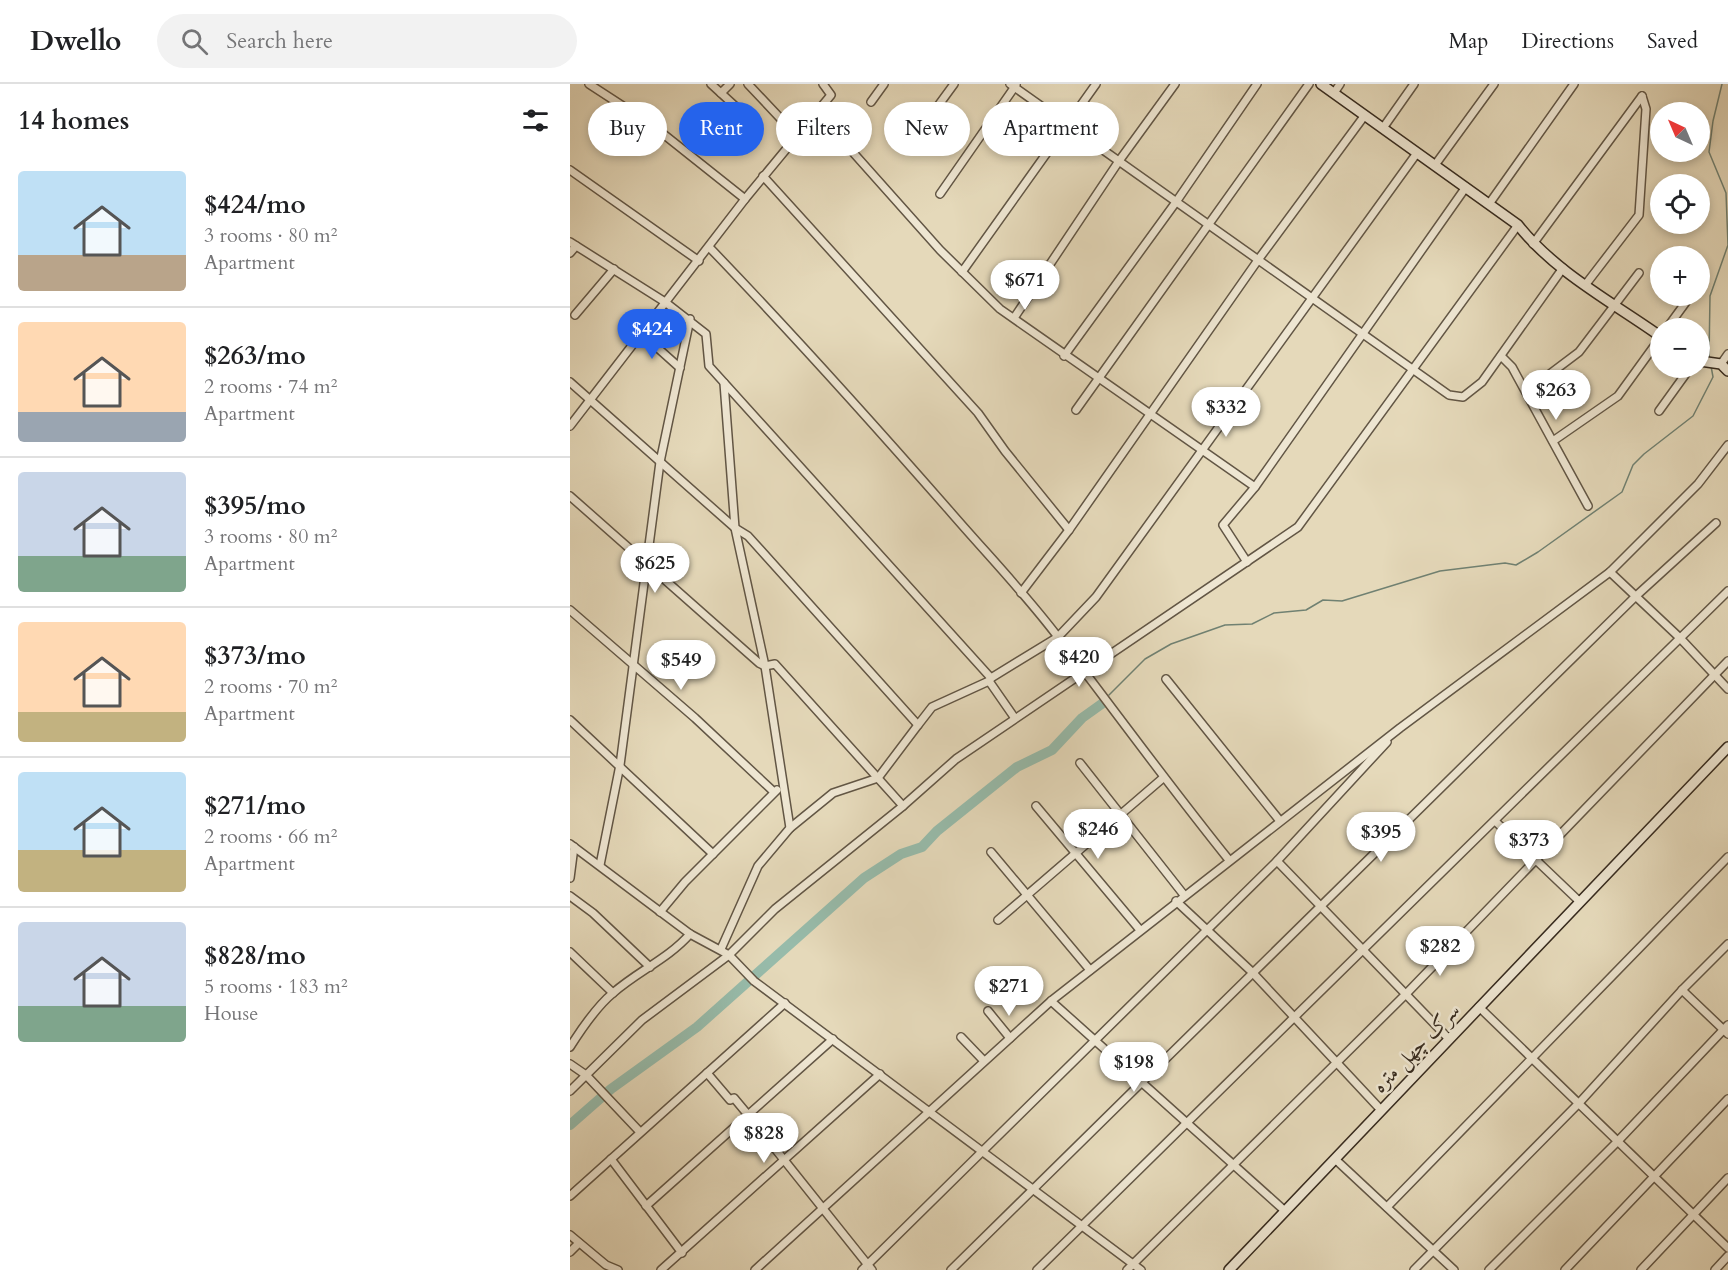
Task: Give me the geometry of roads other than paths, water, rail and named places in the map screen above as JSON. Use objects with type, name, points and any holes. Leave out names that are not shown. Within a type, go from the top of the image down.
[{"type":"street","points":[[589,84],[652,125],[745,199]]},
{"type":"street","points":[[711,84],[731,102]]},
{"type":"street","points":[[721,93],[730,84]]},
{"type":"street","points":[[748,84],[776,114]]},
{"type":"street","points":[[824,84],[832,93],[825,102]]},
{"type":"street","points":[[871,102],[884,84]]},
{"type":"street","points":[[941,102],[954,84]]},
{"type":"street","points":[[1083,102],[1096,84]]},
{"type":"street","points":[[1014,318],[1119,161],[1175,84]]},
{"type":"street","points":[[1064,356],[1176,202],[1257,84]]},
{"type":"street","points":[[1076,410],[1096,378],[1309,84]]},
{"type":"street","points":[[1321,84],[1518,225],[1533,244],[1563,268],[1650,330]]},
{"type":"street","points":[[1334,93],[1340,84]]},
{"type":"street","points":[[1383,128],[1414,84]]},
{"type":"street","points":[[1435,165],[1494,84]]},
{"type":"street","points":[[1489,204],[1574,84]]},
{"type":"street","points":[[940,194],[1013,85],[1036,102]]},
{"type":"street","points":[[1533,244],[1642,96],[1646,109],[1638,215],[1586,284]]},
{"type":"street","points":[[1021,593],[1069,530],[1258,260],[1365,115]]},
{"type":"street","points":[[721,950],[758,866],[790,828],[833,794],[878,778],[932,707],[990,680],[1058,637],[1095,597],[1417,153]]},
{"type":"street","points":[[570,426],[780,156]]},
{"type":"street","points":[[857,156],[962,272],[1000,309],[1064,356],[1255,487]]},
{"type":"street","points":[[962,272],[1045,156]]},
{"type":"street","points":[[1112,156],[1449,395],[1463,397],[1482,382],[1563,268]]},
{"type":"street","points":[[570,170],[699,261]]},
{"type":"street","points":[[763,176],[978,413],[1005,452],[1069,530]]},
{"type":"street","points":[[1247,562],[1223,525],[1255,487],[1466,187]]},
{"type":"street","points":[[570,1091],[642,1020],[729,955],[775,909],[903,806],[956,759],[1081,671],[1298,527],[1518,225]]},
{"type":"street","points":[[570,254],[573,244],[665,302],[690,319],[706,334],[709,366],[990,680],[1014,717]]},
{"type":"street","points":[[709,247],[894,448],[1021,593],[1058,637],[1081,671],[1111,705],[1164,778],[1229,860]]},
{"type":"street","points":[[575,315],[614,269]]},
{"type":"street","points":[[1526,392],[1579,352],[1639,273]]},
{"type":"street","points":[[600,865],[620,765],[631,665],[647,566],[660,462],[690,319]]},
{"type":"street","points":[[641,333],[680,368]]},
{"type":"street","points":[[1553,441],[1618,396],[1650,351]]},
{"type":"street","points":[[1714,364],[1728,354]]},
{"type":"street","points":[[1501,356],[1512,367],[1588,506]]},
{"type":"street","points":[[1659,411],[1683,378]]},
{"type":"street","points":[[570,382],[735,528],[748,536],[918,725]]},
{"type":"street","points":[[724,383],[735,528],[765,666],[790,828]]},
{"type":"street","points":[[755,1270],[1051,1001],[1280,820],[1610,572],[1698,484],[1728,445]]},
{"type":"street","points":[[570,495],[647,566],[765,666]]},
{"type":"street","points":[[951,1270],[1032,1187],[1636,596],[1716,524]]},
{"type":"street","points":[[1610,572],[1680,638],[1728,689]]},
{"type":"street","points":[[1037,1270],[1728,591]]},
{"type":"street","points":[[570,610],[695,718],[774,792]]},
{"type":"street","points":[[1127,1270],[1405,995],[1728,660]]},
{"type":"street","points":[[765,666],[775,664],[903,806]]},
{"type":"street","points":[[1166,679],[1280,820]]},
{"type":"street","points":[[570,720],[714,854]]},
{"type":"street","points":[[707,1073],[730,1100],[734,1098],[786,1161],[867,1268],[980,1152],[1277,861],[1400,728]]},
{"type":"street","name":"سرک چهل متره","points":[[1229,1270],[1728,747]]},
{"type":"street","points":[[1080,763],[1184,895]]},
{"type":"street","points":[[998,920],[1164,778]]},
{"type":"street","points":[[660,912],[783,784]]},
{"type":"street","points":[[1036,806],[1140,930]]},
{"type":"street","points":[[1496,820],[1580,902]]},
{"type":"street","points":[[572,846],[690,934],[729,955],[751,979],[880,1074],[980,1152],[1032,1187],[1142,1270]]},
{"type":"street","points":[[570,878],[572,846]]},
{"type":"street","points":[[991,852],[1090,970]]},
{"type":"street","points":[[1387,1207],[1728,857]]},
{"type":"street","points":[[1277,861],[1449,1039]]},
{"type":"street","points":[[570,896],[592,913],[650,967]]},
{"type":"street","points":[[1176,901],[1252,972],[1381,1110]]},
{"type":"street","points":[[570,1047],[585,1023],[612,993],[674,952],[690,934]]},
{"type":"street","points":[[1414,1270],[1580,1102],[1682,990],[1728,944]]},
{"type":"street","points":[[570,952],[612,993]]},
{"type":"street","points":[[1489,1270],[1726,1030],[1682,990]]},
{"type":"street","points":[[1051,1001],[1286,1211]]},
{"type":"street","points":[[570,1196],[785,1003]]},
{"type":"street","points":[[1479,1007],[1580,1102],[1728,1248]]},
{"type":"street","points":[[988,1011],[1010,1038]]},
{"type":"street","points":[[961,1037],[984,1061]]},
{"type":"street","points":[[646,1206],[833,1039]]},
{"type":"street","points":[[570,1064],[586,1075],[640,1132]]},
{"type":"street","points":[[661,1270],[786,1161],[880,1074]]},
{"type":"street","points":[[1565,1270],[1728,1099]]},
{"type":"street","points":[[611,1159],[682,1253]]},
{"type":"street","points":[[1335,1159],[1454,1270]]},
{"type":"street","points":[[1641,1270],[1728,1178]]},
{"type":"street","points":[[570,1235],[607,1268],[618,1270]]},
{"type":"street","points":[[570,1252],[579,1243]]},
{"type":"street","points":[[1715,1270],[1728,1256]]},
{"type":"waterway","points":[[1710,318],[1710,296],[1728,245],[1726,193],[1709,152],[1713,121],[1722,84]]},
{"type":"waterway","points":[[1109,695],[1145,659],[1171,644],[1225,625],[1252,624],[1274,613],[1306,610],[1323,600],[1342,601],[1440,571],[1505,563],[1516,565],[1622,492],[1633,465],[1693,416],[1713,377],[1711,366]]},
{"type":"waterway","points":[[570,1125],[611,1089],[697,1027],[864,878],[901,854],[922,847],[937,831],[1017,767],[1052,750],[1082,718],[1103,703]]}]
